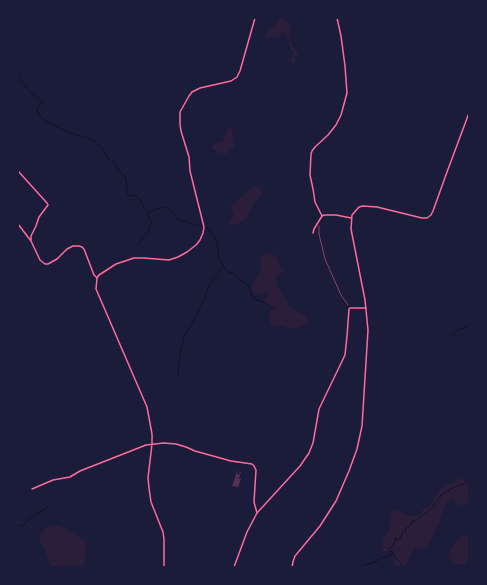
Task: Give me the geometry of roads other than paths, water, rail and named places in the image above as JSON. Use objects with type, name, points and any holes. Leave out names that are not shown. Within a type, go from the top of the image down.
[{"type":"street","points":[[96,278],[116,264],[134,258],[169,260],[178,257],[196,245],[200,240],[204,227],[193,185],[189,157],[181,131],[180,112],[192,92],[200,88],[231,81],[237,77],[240,72],[255,18]]},
{"type":"street","points":[[322,216],[316,202],[310,174],[311,154],[315,147],[336,125],[341,115],[347,93],[341,36],[336,18]]},
{"type":"street","points":[[292,567],[295,556],[315,533],[336,501],[357,448],[362,426],[368,330],[366,308],[352,234],[351,218],[358,207],[363,206],[377,207],[422,218],[427,218],[431,215],[434,211],[469,113]]},
{"type":"street","points":[[18,171],[47,202],[48,205],[39,217],[31,236],[32,241]]},
{"type":"street","points":[[322,216],[336,215],[351,218]]},
{"type":"street","points":[[313,233],[322,216]]},
{"type":"street","points":[[18,224],[32,241],[40,260],[44,264],[48,264],[73,246],[82,246],[86,253],[96,278],[96,288],[147,406],[152,434],[148,478],[149,488],[151,502],[163,532],[164,567]]},
{"type":"street","points":[[234,567],[247,532],[257,513],[300,466],[309,453],[313,443],[320,409],[345,355],[348,310],[350,308],[366,308]]},
{"type":"street","points":[[32,489],[53,480],[70,477],[80,471],[146,445],[164,443],[176,444],[231,461],[252,464],[256,470],[254,502],[257,513]]},
{"type":"waterway","points":[[18,72],[22,82],[28,90],[43,101],[37,110],[40,117],[70,133],[85,137],[95,142],[104,150],[107,157],[125,176],[127,194],[136,196],[140,199],[151,221],[149,230],[138,245]]},
{"type":"waterway","points":[[147,213],[156,209],[167,207],[179,220],[201,226]]},
{"type":"waterway","points":[[205,227],[209,229],[215,238],[221,262],[226,270],[233,273],[241,281],[248,285],[254,298],[266,303],[276,310]]},
{"type":"waterway","points":[[177,377],[184,337],[199,311],[210,284],[224,267]]},
{"type":"waterway","points":[[452,337],[457,330],[469,326]]},
{"type":"waterway","points":[[401,567],[401,564],[389,549],[394,544],[395,538],[397,538],[397,541],[401,538],[403,531],[410,526],[412,521],[416,521],[433,507],[441,495],[454,487],[469,481]]},
{"type":"waterway","points":[[18,526],[24,525],[29,518],[44,510],[51,503]]},
{"type":"waterway","points":[[359,567],[394,554]]}]
